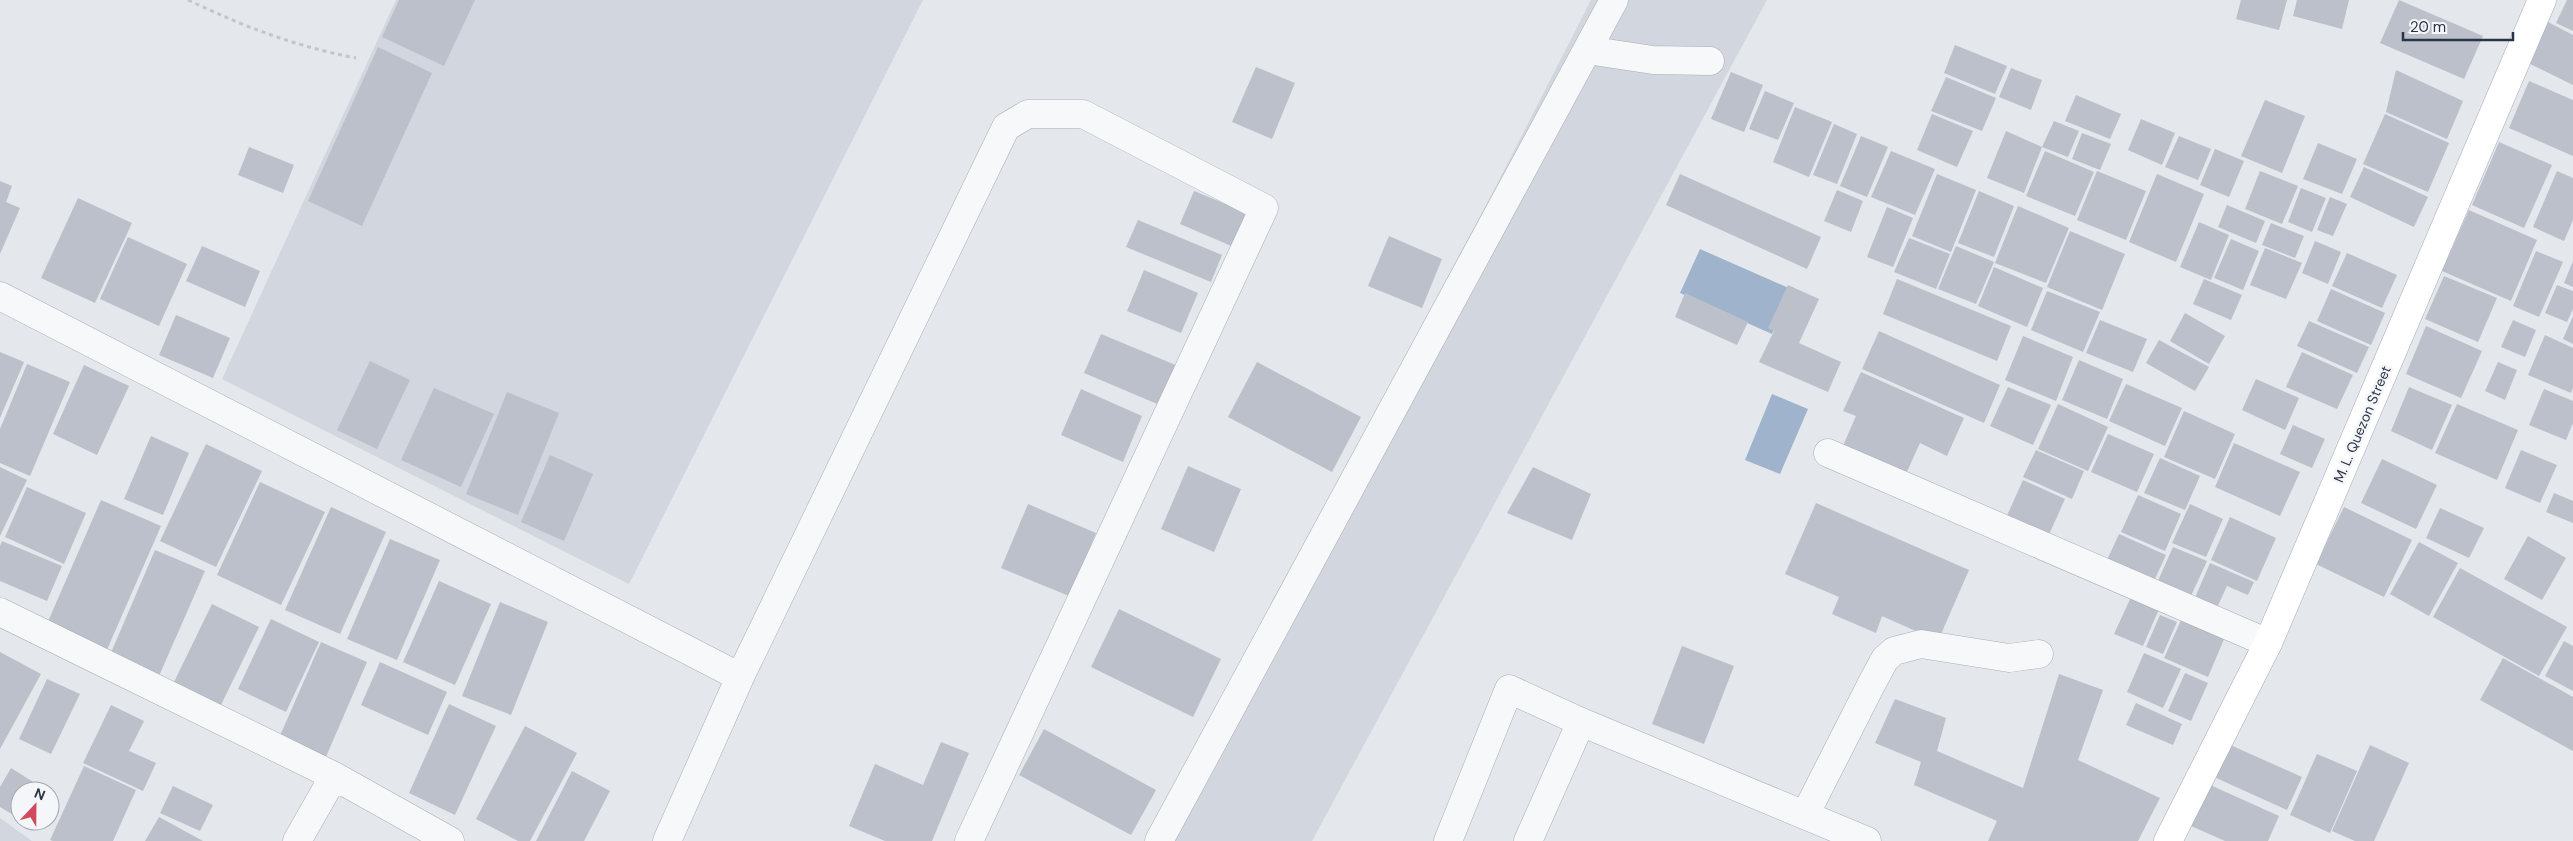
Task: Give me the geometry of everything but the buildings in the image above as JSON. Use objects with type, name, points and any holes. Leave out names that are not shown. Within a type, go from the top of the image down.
[{"type":"main road","name":"M. L. Quezon Street","points":[[2168,841],[2268,643],[2542,0]]},
{"type":"street","points":[[1159,841],[1614,0]]},
{"type":"street","points":[[1587,50],[1654,60],[1710,61]]},
{"type":"street","points":[[667,841],[740,677],[1006,127],[1028,114],[1083,114],[1264,208],[969,841]]},
{"type":"street","points":[[0,296],[740,677]]},
{"type":"street","points":[[1828,452],[2268,643]]},
{"type":"street","points":[[0,612],[334,776],[450,841]]},
{"type":"street","points":[[1805,815],[1885,659],[1894,651],[1921,644],[2009,658],[2039,654]]},
{"type":"street","points":[[1448,841],[1509,689],[1581,722],[1866,841]]},
{"type":"street","points":[[1528,841],[1581,722]]},
{"type":"street","points":[[297,841],[334,776]]},
{"type":"path","points":[[188,0],[276,39],[356,58]]},
{"type":"shaded area","points":[[396,0],[923,0],[629,584],[222,379]]},
{"type":"shaded area","points":[[1591,0],[1767,0],[1312,841],[1147,841],[1495,188]]},
{"type":"shaded area","points":[[0,818],[10,825],[10,831],[18,831],[32,841],[0,841]]},
{"type":"water","points":[[1700,249],[1791,289],[1772,334],[1680,293]]},
{"type":"water","points":[[1772,394],[1808,409],[1780,474],[1745,460]]}]
